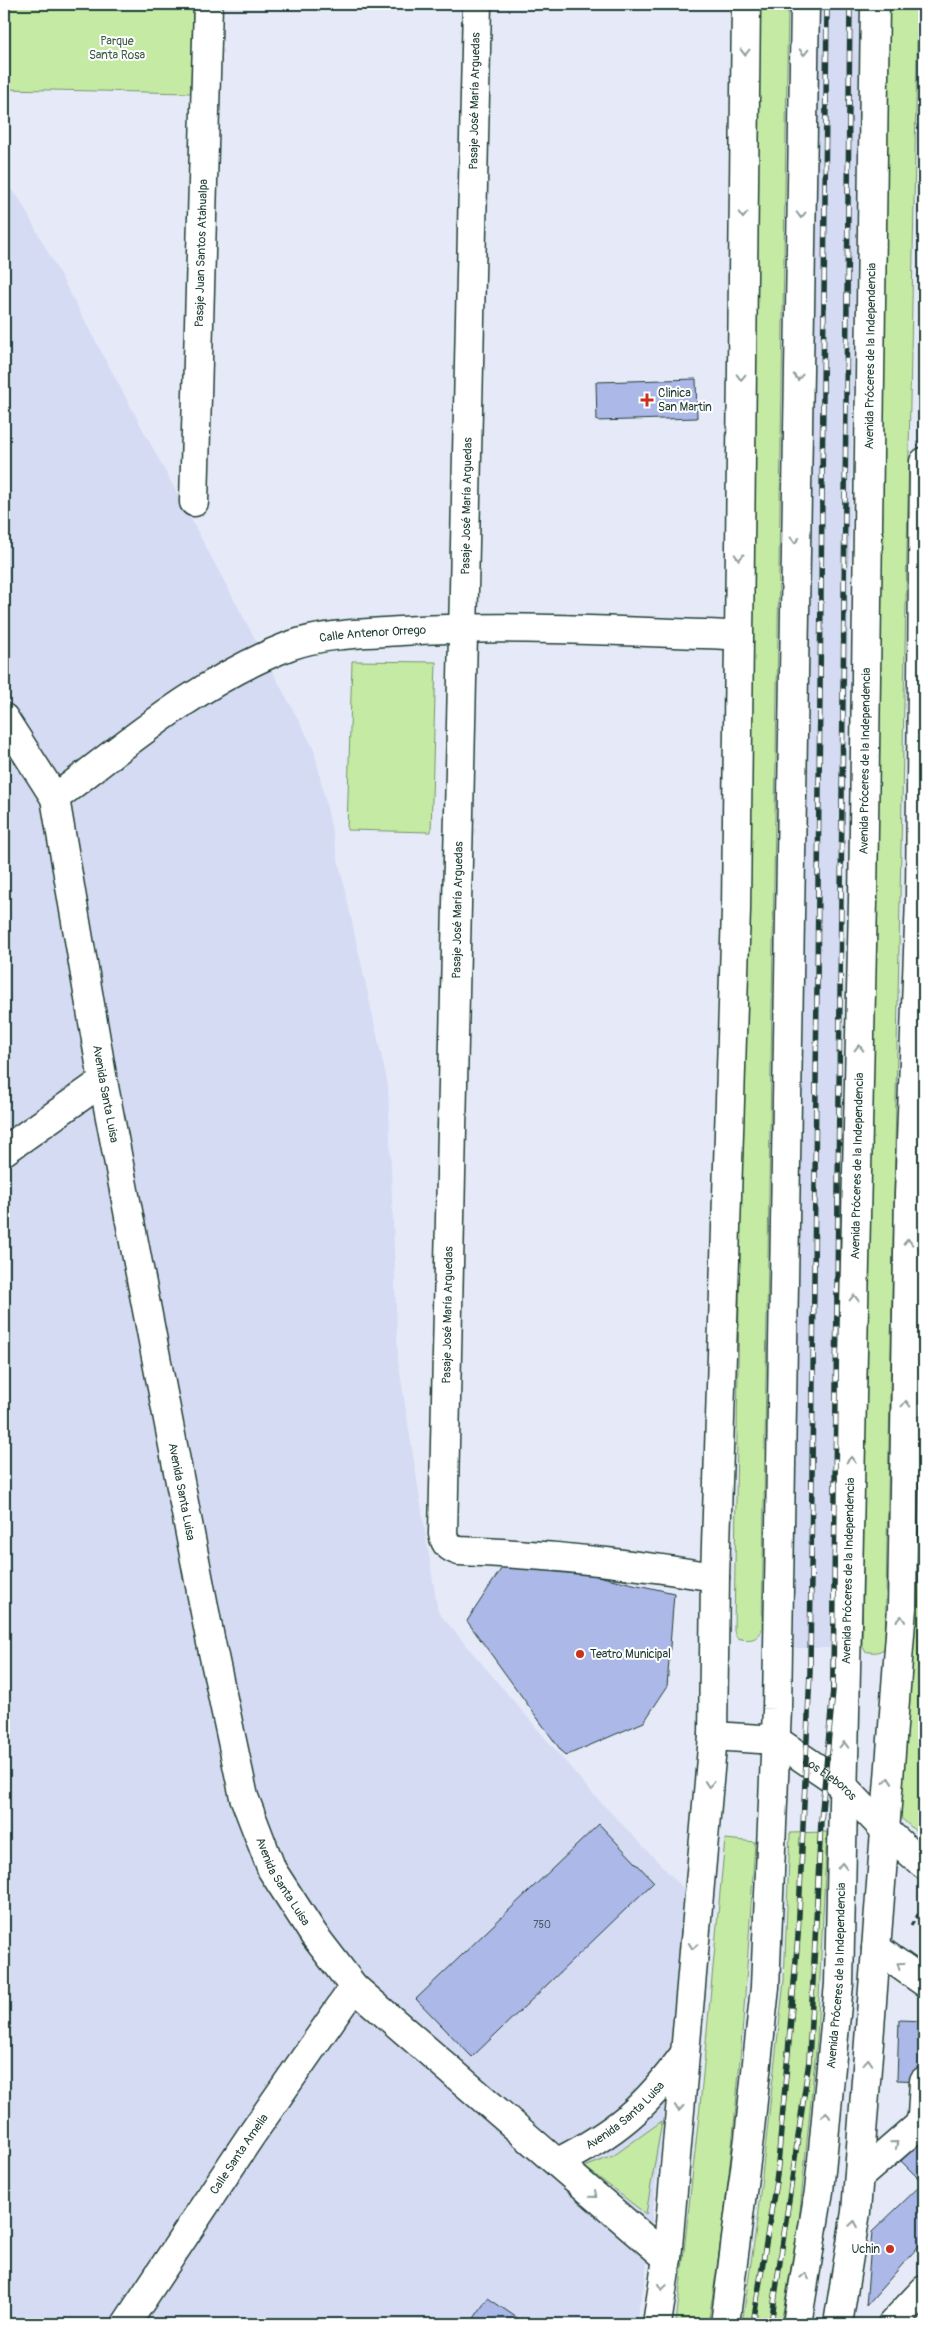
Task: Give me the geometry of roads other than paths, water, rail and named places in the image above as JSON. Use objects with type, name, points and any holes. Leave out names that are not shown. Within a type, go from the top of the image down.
[{"type":"main road","name":"Pasaje Juan Santos Atahualpa","points":[[194,502],[208,4]]},
{"type":"main road","name":"Pasaje José María Arguedas","points":[[477,4],[445,1541],[450,1548],[458,1551],[529,1554],[660,1568],[715,1577]]},
{"type":"main road","points":[[657,2324],[667,2258],[683,2056],[713,1736],[715,1577],[736,910],[746,4]]},
{"type":"main road","points":[[725,2324],[749,2138],[765,1987],[776,1740],[805,4]]},
{"type":"main road","name":"Avenida Próceres de la Independencia","points":[[797,2324],[819,2191],[838,1984],[863,891],[875,4]]},
{"type":"main road","points":[[838,2324],[856,2212],[902,1608],[904,1475],[915,1441],[922,933],[924,462]]},
{"type":"main road","name":"Calle Antenor Orrego","points":[[55,798],[178,705],[236,671],[291,646],[346,634],[464,627],[738,635]]},
{"type":"main road","name":"Avenida Santa Luisa","points":[[4,718],[55,798],[103,1081],[210,1638],[244,1797],[272,1870],[314,1935],[354,1987],[667,2258]]},
{"type":"main road","points":[[4,1151],[103,1081]]},
{"type":"main road","points":[[904,1475],[924,1538]]},
{"type":"main road","points":[[713,1736],[776,1740]]},
{"type":"main road","name":"Los Eleboros","points":[[776,1740],[842,1785],[884,1830],[924,1865]]},
{"type":"main road","points":[[876,1948],[924,1982]]},
{"type":"main road","name":"Calle Santa Amelia","points":[[126,2324],[250,2137],[354,1987]]},
{"type":"main road","name":"Avenida Santa Luisa","points":[[558,2162],[592,2144],[646,2103],[683,2056]]},
{"type":"main road","points":[[859,2177],[918,2125],[922,2116],[924,2081]]},
{"type":"main road","points":[[892,2324],[924,2290]]},
{"type":"railway","points":[[753,2324],[777,2175],[788,2053],[798,1936],[810,1672],[827,4]]},
{"type":"railway","points":[[771,2324],[809,2061],[821,1821],[833,1690],[850,4]]},
{"type":"place","name":"Clinica San Martin","points":[[647,400]]},
{"type":"place","name":"Teatro Municipal","points":[[580,1654]]},
{"type":"place","name":"Uchin","points":[[890,2249]]},
{"type":"park label","name":"Parque Santa Rosa","points":[[117,48]]}]
